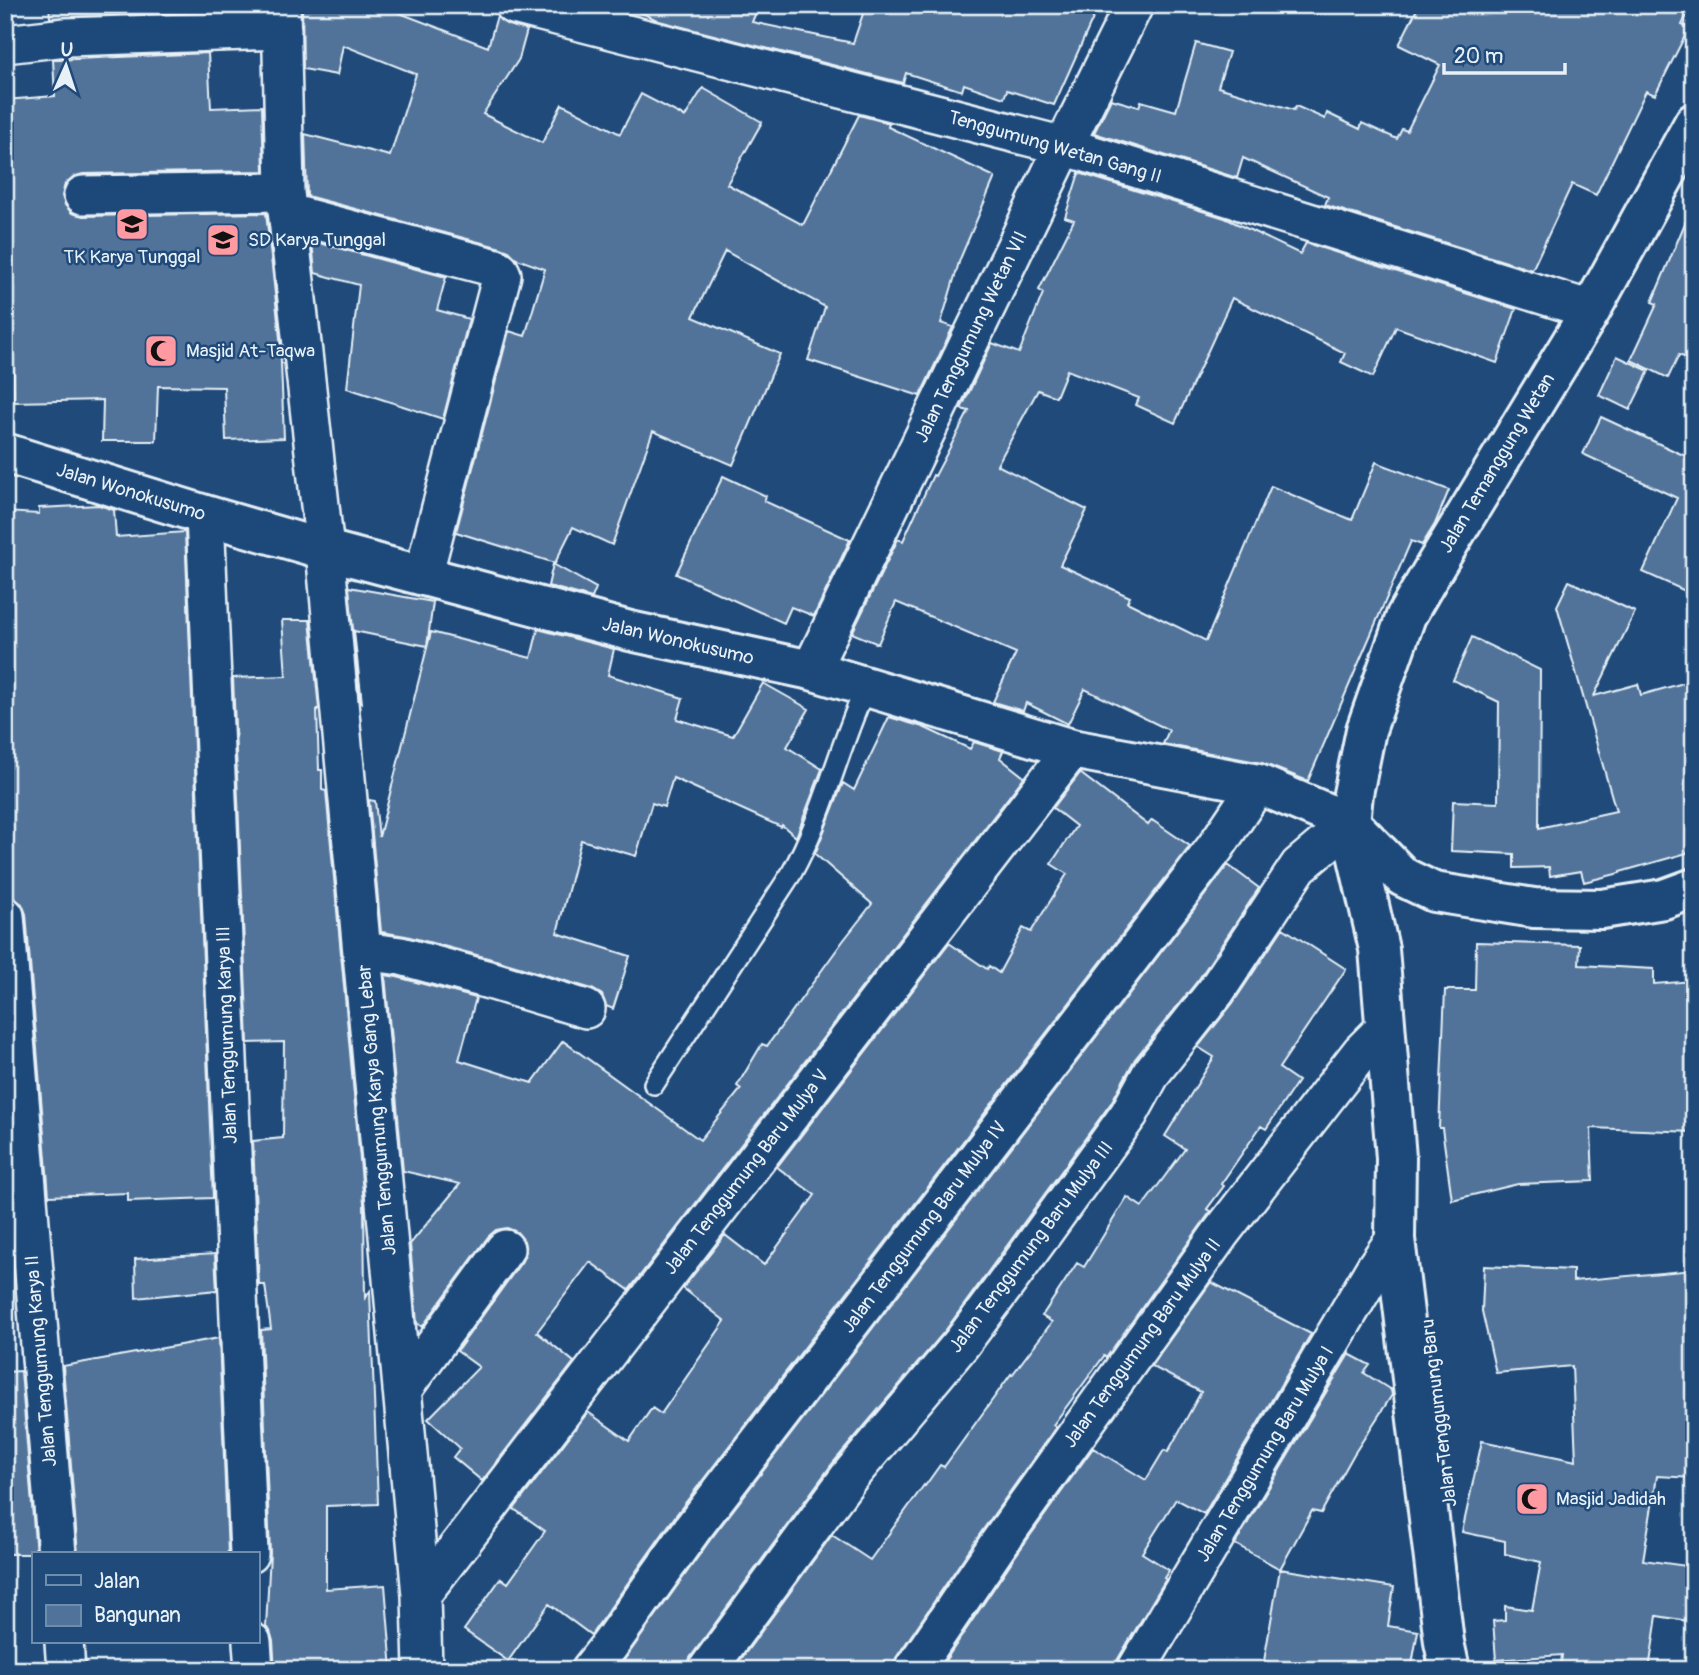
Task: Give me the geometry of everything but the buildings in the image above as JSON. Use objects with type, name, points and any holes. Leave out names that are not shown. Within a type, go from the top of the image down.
[{"type":"street","name":"Tenggumung Wetan Gang II","points":[[514,5],[1063,146],[1591,310]]},
{"type":"street","name":"Jalan Tenggumung Wetan VII","points":[[811,670],[1063,146],[1134,5]]},
{"type":"street","points":[[5,44],[281,17]]},
{"type":"street","name":"Jalan Tenggumung Karya Gang Lebar","points":[[281,17],[286,202],[309,545],[362,951],[421,1595],[423,1670]]},
{"type":"street","name":"Jalan Temanggung Wetan","points":[[1350,823],[1366,730],[1406,616],[1591,310],[1694,123]]},
{"type":"street","points":[[83,195],[286,202],[500,271],[502,275],[423,576]]},
{"type":"street","name":"Jalan Wonokusumo","points":[[5,453],[309,545],[630,631],[811,670],[1072,749],[1258,784],[1350,823]]},
{"type":"street","name":"Jalan Tenggumung Karya III","points":[[205,515],[249,1552]]},
{"type":"street","name":"Jalan Tenggumung Baru Mulya V","points":[[421,1595],[1072,749]]},
{"type":"street","name":"Jalan Tenggumung Baru Mulya IV","points":[[590,1670],[693,1528],[1214,848],[1258,784]]},
{"type":"street","points":[[1350,823],[1403,877],[1434,892],[1534,908],[1602,909],[1664,899],[1694,888]]},
{"type":"street","name":"Jalan Tenggumung Baru","points":[[1350,823],[1379,949],[1396,1158],[1395,1239],[1444,1642],[1450,1670]]},
{"type":"street","name":"Jalan Tenggumung Baru Mulya III","points":[[707,1670],[849,1477],[961,1344],[1017,1269],[1129,1114],[1152,1072],[1216,991],[1299,866],[1350,823]]},
{"type":"street","name":"Jalan Tenggumung Karya II","points":[[5,916],[57,1552]]},
{"type":"street","points":[[362,951],[401,956],[586,1009]]},
{"type":"street","name":"Jalan Tenggumung Baru Mulya II","points":[[913,1670],[1005,1535],[1220,1234],[1361,1052],[1385,1028]]},
{"type":"street","name":"Jalan Tenggumung Baru","points":[[1396,1158],[1416,1231],[1443,1433],[1459,1587],[1473,1670]]},
{"type":"street","name":"Jalan Tenggumung Baru Mulya I","points":[[1136,1670],[1395,1239]]},
{"type":"street","points":[[402,1390],[505,1249]]},
{"type":"street","points":[[64,1644],[66,1670]]},
{"type":"street","points":[[252,1644],[254,1670]]},
{"type":"lane","points":[[654,1084],[802,855],[866,687]]},
{"type":"place","name":"TK Karya Tunggal","points":[[132,224]]},
{"type":"place","name":"SD Karya Tunggal","points":[[223,240]]},
{"type":"place","name":"Masjid At-Taqwa","points":[[161,351]]},
{"type":"place","name":"Masjid Jadidah","points":[[1532,1499]]}]
